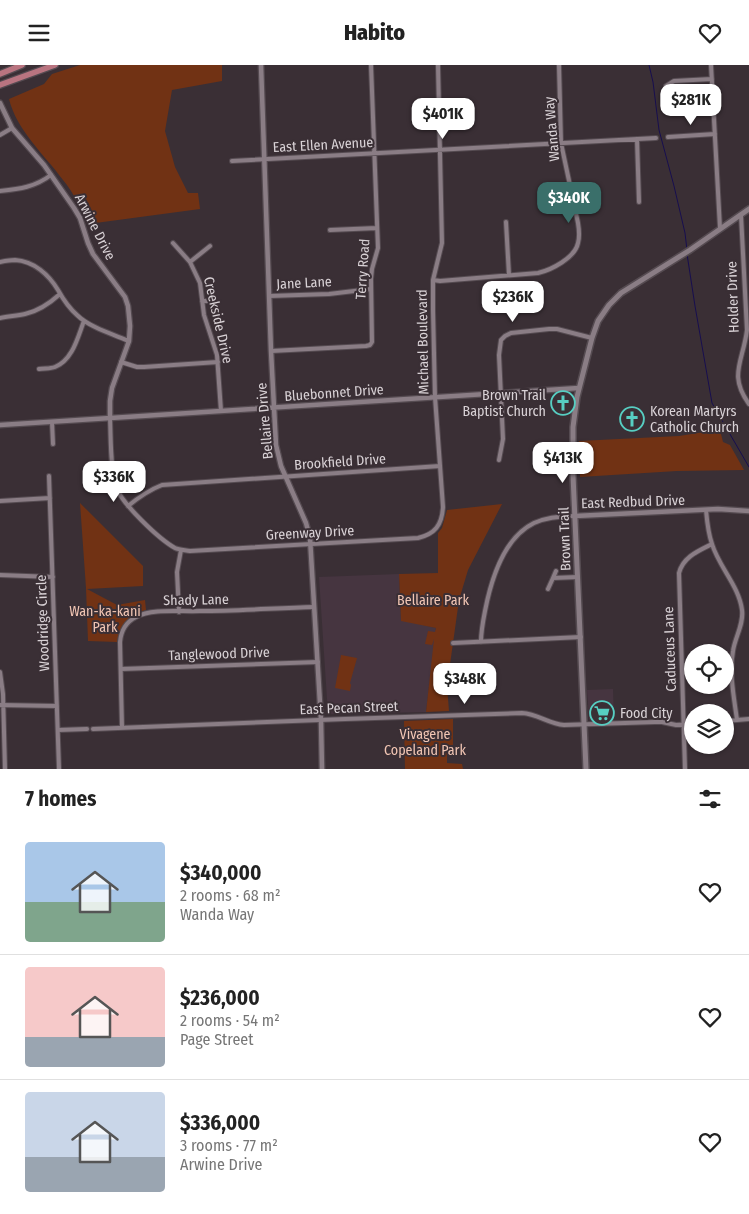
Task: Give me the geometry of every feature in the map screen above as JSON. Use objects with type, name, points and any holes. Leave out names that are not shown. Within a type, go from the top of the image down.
[{"type":"main road","points":[[0,73],[22,65]]},
{"type":"main road","points":[[0,85],[55,65]]},
{"type":"main road","name":"Brown Trail","points":[[586,769],[572,445],[579,388],[592,338],[598,321],[613,300],[621,293],[690,250],[749,209]]},
{"type":"street","name":"Bellaire Drive","points":[[261,65],[271,351],[277,453],[308,529],[318,663],[322,769]]},
{"type":"street","name":"Terry Road","points":[[271,351],[370,345],[372,342],[372,269],[378,248],[372,65]]},
{"type":"street","name":"Michael Boulevard","points":[[436,528],[442,518],[433,310],[434,281],[442,243],[438,65]]},
{"type":"street","name":"Wanda Way","points":[[434,281],[546,271],[573,253],[578,244],[579,231],[561,143],[559,65]]},
{"type":"street","points":[[711,65],[720,220],[723,226]]},
{"type":"street","points":[[666,86],[674,81],[712,79]]},
{"type":"street","name":"Arwine Drive","points":[[0,103],[12,128],[28,144],[67,196],[77,213],[88,243],[98,262],[125,297],[130,317],[129,341],[111,393],[110,418],[114,479],[118,491],[128,506],[156,534],[170,545],[181,550]]},
{"type":"street","points":[[0,135],[12,128]]},
{"type":"street","points":[[668,137],[715,134]]},
{"type":"street","name":"East Ellen Avenue","points":[[232,161],[656,138]]},
{"type":"street","points":[[636,139],[639,202]]},
{"type":"street","points":[[0,191],[31,186],[41,182],[50,175]]},
{"type":"street","name":"Holder Drive","points":[[741,215],[747,330],[746,344],[737,377],[740,390],[749,404]]},
{"type":"street","points":[[506,222],[509,275]]},
{"type":"street","points":[[330,230],[377,228]]},
{"type":"street","points":[[742,243],[749,241]]},
{"type":"street","name":"Creekside Drive","points":[[173,243],[190,262],[200,283],[204,315],[216,349],[221,411]]},
{"type":"street","points":[[190,262],[210,245]]},
{"type":"street","points":[[0,261],[21,261],[42,270],[77,316],[129,341]]},
{"type":"street","points":[[744,270],[749,269]]},
{"type":"street","name":"Jane Lane","points":[[269,296],[329,294],[371,289]]},
{"type":"street","points":[[0,318],[38,310],[60,294]]},
{"type":"street","points":[[202,301],[212,301]]},
{"type":"street","points":[[39,369],[54,367],[66,360],[70,355],[84,321]]},
{"type":"street","points":[[499,461],[503,439],[499,348],[501,340],[505,336],[518,332],[549,329],[557,329],[592,338]]},
{"type":"street","points":[[121,362],[137,367],[218,362]]},
{"type":"street","name":"Bluebonnet Drive","points":[[0,425],[579,388]]},
{"type":"street","points":[[52,422],[53,443]]},
{"type":"street","name":"Brookfield Drive","points":[[128,506],[147,491],[162,485],[440,466]]},
{"type":"street","name":"Woodridge Circle","points":[[50,475],[59,769]]},
{"type":"street","points":[[0,501],[50,498]]},
{"type":"street","name":"East Redbud Drive","points":[[481,642],[490,587],[499,565],[511,543],[522,531],[540,521],[557,517],[575,516],[731,509],[749,511]]},
{"type":"street","points":[[706,510],[712,544],[736,590],[742,611],[732,661],[736,720],[749,719]]},
{"type":"street","name":"Greenway Drive","points":[[181,550],[418,537],[429,535],[436,528]]},
{"type":"street","name":"Caduceus Lane","points":[[685,769],[678,581],[680,567],[687,557],[712,544]]},
{"type":"street","points":[[179,612],[176,572],[181,550]]},
{"type":"street","points":[[548,589],[556,571]]},
{"type":"street","points":[[0,575],[53,577]]},
{"type":"street","points":[[553,578],[578,577]]},
{"type":"street","name":"Shady Lane","points":[[122,728],[121,634],[129,622],[138,616],[156,612],[314,607]]},
{"type":"street","points":[[453,643],[580,637]]},
{"type":"street","name":"Tanglewood Drive","points":[[121,669],[318,663]]},
{"type":"street","points":[[0,672],[5,769]]},
{"type":"street","points":[[2,705],[57,706]]},
{"type":"street","name":"East Pecan Street","points":[[93,729],[522,713],[536,715],[559,725],[662,722],[683,725]]},
{"type":"street","points":[[58,730],[87,729]]},
{"type":"shaded area","points":[[399,574],[401,620],[436,628],[426,712],[328,714],[319,577]]},
{"type":"shaded area","points":[[613,689],[614,721],[592,722],[589,719],[587,690]]},
{"type":"green space","points":[[80,65],[222,65],[222,81],[172,90],[165,131],[175,167],[188,193],[198,193],[200,209],[88,224],[71,190],[32,142],[18,121],[9,99],[44,84],[52,74]]},
{"type":"green space","points":[[717,430],[721,434],[723,442],[730,445],[744,470],[677,471],[580,477],[579,441],[679,436]]},
{"type":"green space","name":"Wan-ka-kani Park","points":[[80,503],[143,566],[143,586],[87,589],[117,605],[145,600],[146,610],[126,621],[120,630],[117,642],[88,641]]},
{"type":"green space","name":"Bellaire Park","points":[[502,504],[468,570],[459,600],[447,686],[449,711],[426,712],[434,639],[432,645],[425,644],[428,631],[435,632],[436,628],[401,621],[399,574],[438,573],[438,533],[442,528],[447,510]]},
{"type":"green space","points":[[341,655],[357,658],[350,683],[350,691],[335,688]]},
{"type":"green space","name":"Vivagene Copeland Park","points":[[453,719],[453,745],[447,745],[447,763],[462,764],[463,769],[405,769],[404,721]]},
{"type":"waterway","points":[[649,65],[659,130],[685,233],[687,250]]},
{"type":"waterway","points":[[687,254],[712,403],[749,467]]},
{"type":"place","name":"Brown Trail Baptist Church","points":[[563,403]]},
{"type":"place","name":"Korean Martyrs Catholic Church","points":[[632,419]]},
{"type":"place","name":"Food City","points":[[602,713]]}]
